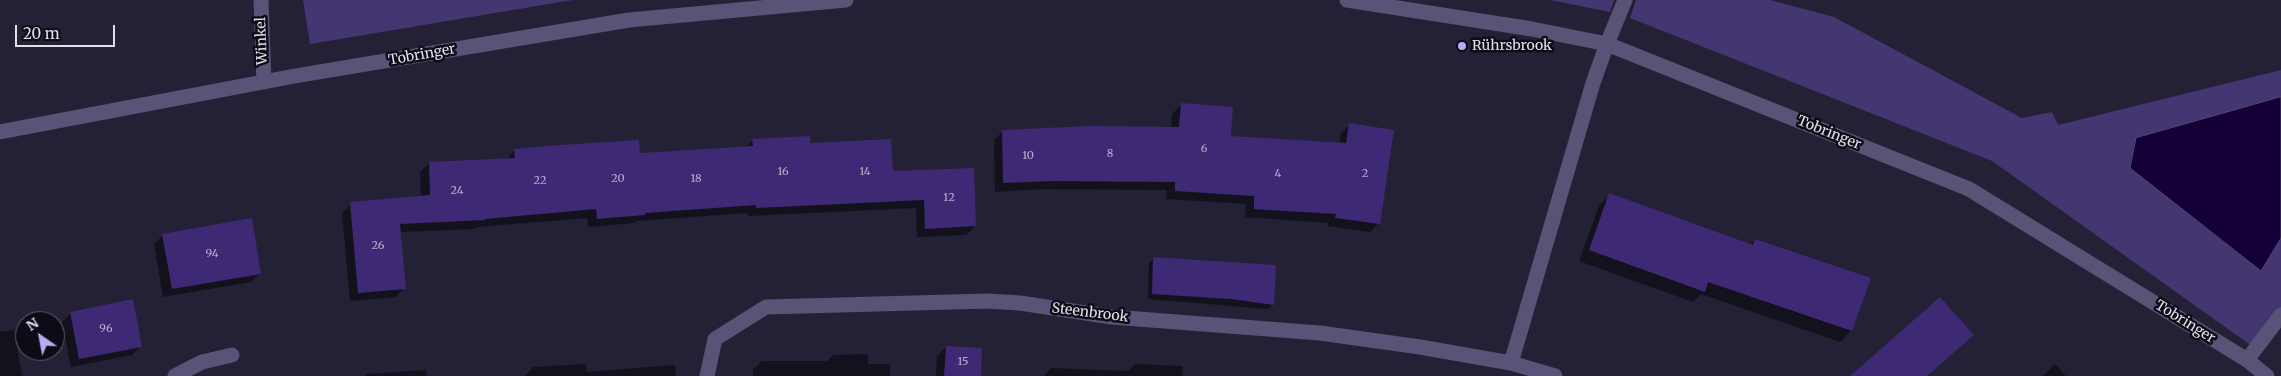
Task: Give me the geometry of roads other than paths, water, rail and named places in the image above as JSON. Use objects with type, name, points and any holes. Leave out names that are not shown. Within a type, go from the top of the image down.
[{"type":"street","name":"Winkel","points":[[260,0],[264,82]]},
{"type":"street","name":"Tobringer","points":[[0,132],[264,82],[629,20],[846,0]]},
{"type":"street","name":"Tobringer","points":[[1346,0],[1607,44],[1970,189],[2248,360],[2267,376]]},
{"type":"street","points":[[1555,376],[1510,363],[1593,83],[1625,0]]},
{"type":"street","name":"Steenbrook","points":[[707,376],[716,339],[766,307],[988,301],[1020,303],[1112,317],[1320,333],[1420,347],[1510,363]]},
{"type":"street","points":[[2248,360],[2281,315]]},
{"type":"street","points":[[175,376],[202,362],[232,354]]},
{"type":"place","name":"Rührsbrook","points":[[1462,46]]}]
